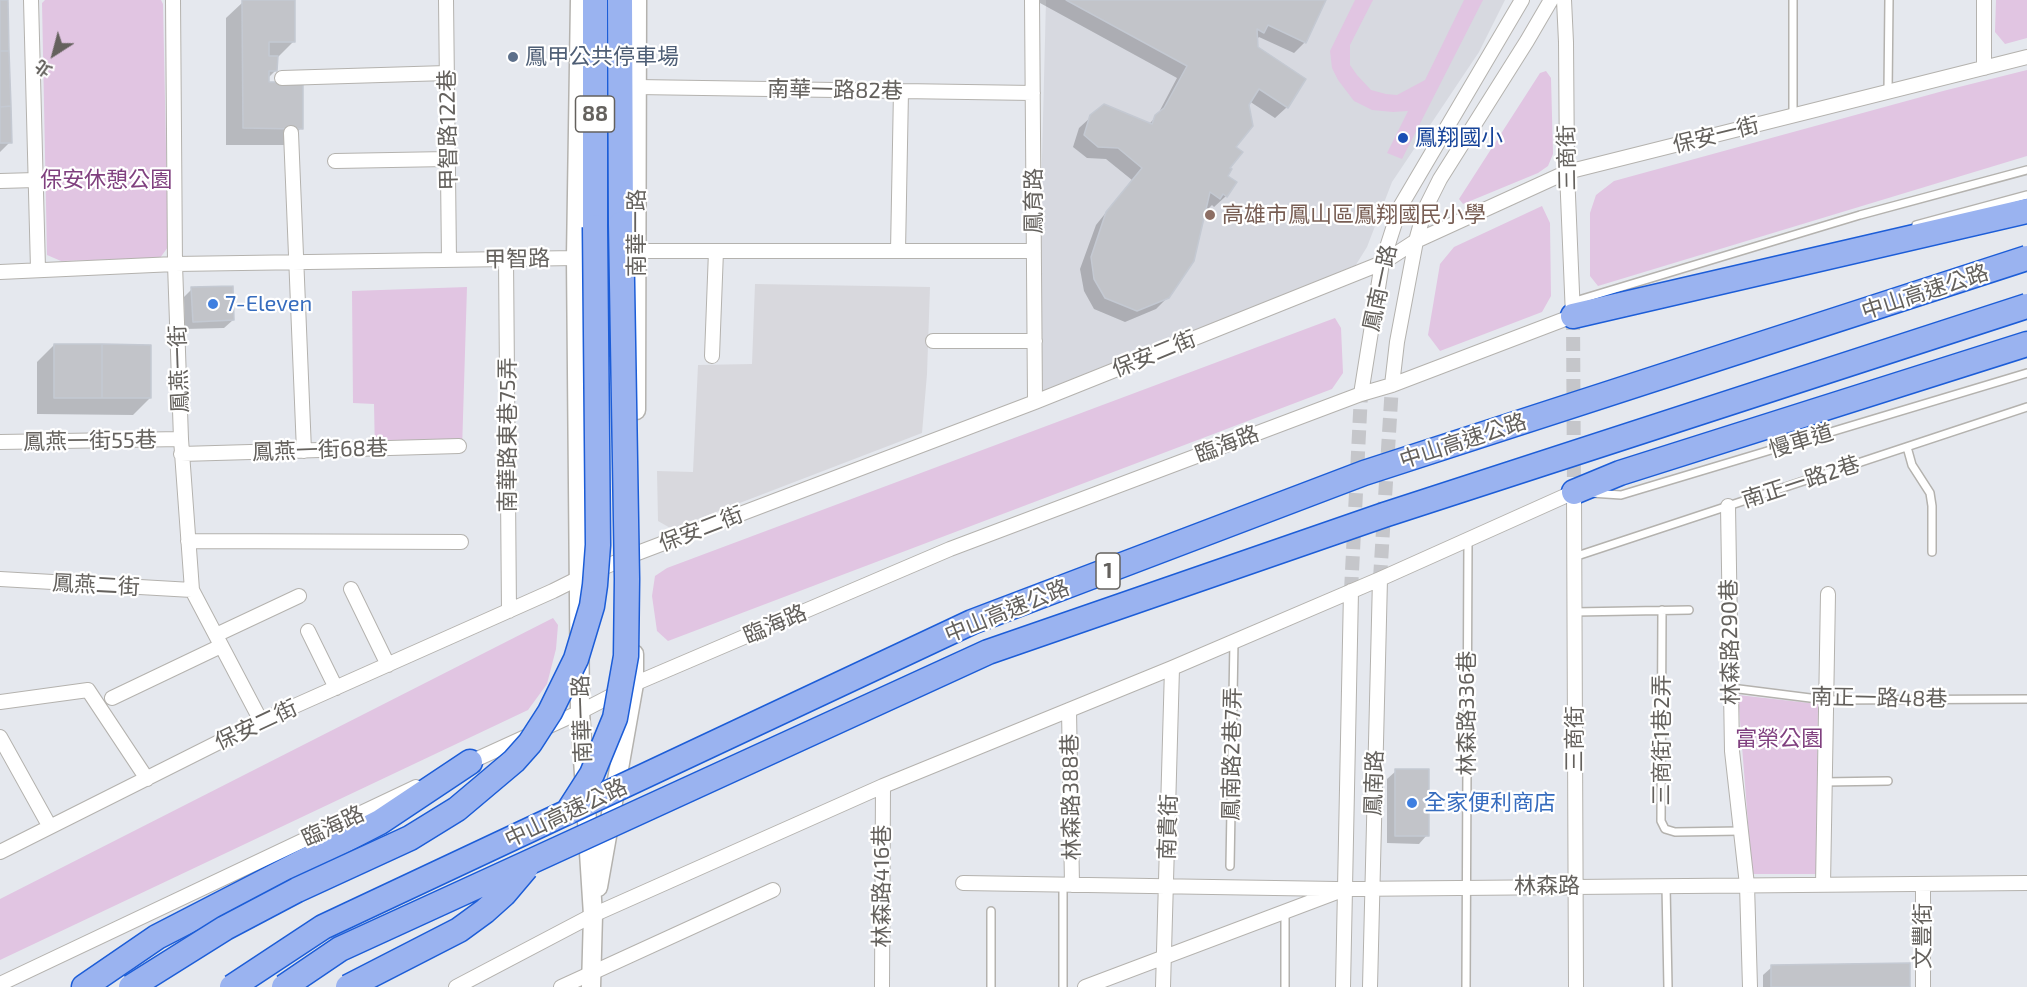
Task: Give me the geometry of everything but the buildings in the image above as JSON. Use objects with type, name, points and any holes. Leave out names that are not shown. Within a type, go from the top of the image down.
[{"type":"highway","name":"88","points":[[131,987],[225,928],[297,890],[410,838],[457,810],[514,761],[530,743],[550,712],[576,659],[592,606],[598,545],[595,0]]},
{"type":"highway","name":"88","points":[[348,987],[459,930],[504,894],[544,846],[580,793],[602,753],[615,718],[626,656],[627,579],[620,0]]},
{"type":"highway","points":[[1573,309],[2027,211]]},
{"type":"highway","name":"中山高速公路","points":[[232,987],[323,927],[972,622],[1364,473],[2027,258]]},
{"type":"highway","name":"中山高速公路","points":[[284,987],[340,949],[988,652],[1384,515],[2027,306]]},
{"type":"highway","points":[[1574,492],[1620,473],[2027,344]]},
{"type":"highway","points":[[84,987],[158,937],[380,822],[470,762]]},
{"type":"main road","name":"南華一路","points":[[580,0],[576,258],[580,712],[593,915]]},
{"type":"main road","name":"南華一路","points":[[593,915],[634,684],[637,0]]},
{"type":"main road","points":[[591,980],[593,915]]},
{"type":"street","points":[[31,0],[38,269]]},
{"type":"street","name":"鳳燕一街","points":[[173,0],[181,454],[192,590],[261,721]]},
{"type":"street","name":"甲智路122巷","points":[[446,0],[449,260]]},
{"type":"street","name":"鳳育路","points":[[1032,0],[1035,402]]},
{"type":"street","name":"鳳南一路","points":[[1361,394],[1382,263],[1401,207],[1522,0]]},
{"type":"street","name":"鳳南一路","points":[[1392,385],[1397,342],[1416,241],[1425,209],[1440,178],[1551,0]]},
{"type":"street","name":"三商街","points":[[1563,0],[1573,309]]},
{"type":"street","points":[[1984,0],[1984,68]]},
{"type":"street","name":"保安一街","points":[[1416,241],[1567,172],[2027,57]]},
{"type":"street","points":[[282,78],[447,73]]},
{"type":"street","name":"南華一路82巷","points":[[638,87],[1033,93]]},
{"type":"street","points":[[898,251],[901,91]]},
{"type":"street","points":[[291,133],[304,451]]},
{"type":"street","points":[[335,161],[448,159]]},
{"type":"street","points":[[0,181],[36,180]]},
{"type":"street","name":"保安二街","points":[[0,852],[261,721],[579,578],[635,554],[1035,402],[1382,263],[1416,241]]},
{"type":"street","name":"甲智路","points":[[0,272],[176,264],[576,258],[636,251],[1034,251]]},
{"type":"street","points":[[712,356],[716,251]]},
{"type":"street","name":"南華路東巷75弄","points":[[506,259],[509,611]]},
{"type":"street","name":"臨海路","points":[[0,984],[580,712],[634,684],[950,549],[1361,394],[1392,385],[1573,309]]},
{"type":"street","points":[[933,341],[1035,340]]},
{"type":"street","name":"鳳燕一街55巷","points":[[0,442],[181,439]]},
{"type":"street","name":"鳳燕一街68巷","points":[[181,454],[459,446]]},
{"type":"street","points":[[456,987],[593,915],[883,786],[1172,668],[1380,579],[1574,492]]},
{"type":"street","name":"三商街","points":[[1574,492],[1576,987]]},
{"type":"street","name":"林森路290巷","points":[[1728,506],[1732,751],[1747,885],[1750,987]]},
{"type":"street","points":[[188,541],[461,542]]},
{"type":"street","name":"鳳燕二街","points":[[0,579],[192,590]]},
{"type":"street","name":"鳳南路","points":[[1370,987],[1380,579]]},
{"type":"street","points":[[351,589],[388,665]]},
{"type":"street","name":"鳳南路","points":[[1344,987],[1351,591]]},
{"type":"street","points":[[1822,885],[1828,594]]},
{"type":"street","points":[[112,698],[298,596]]},
{"type":"street","points":[[308,631],[336,688]]},
{"type":"street","name":"南貴街","points":[[1163,987],[1172,668]]},
{"type":"street","points":[[0,702],[88,690],[147,779]]},
{"type":"street","name":"林森路388巷","points":[[1067,885],[1069,710]]},
{"type":"street","points":[[0,737],[50,827]]},
{"type":"street","name":"林森路416巷","points":[[882,987],[883,786]]},
{"type":"street","points":[[963,883],[1345,889]]},
{"type":"street","name":"林森路","points":[[1085,987],[1345,889],[2027,883]]},
{"type":"street","name":"文豐街","points":[[1923,884],[1923,987]]},
{"type":"street","points":[[561,987],[591,980],[773,890]]},
{"type":"lane","points":[[1793,0],[1793,116]]},
{"type":"lane","points":[[1888,92],[1889,0]]},
{"type":"lane","points":[[1573,309],[1860,215],[2027,170]]},
{"type":"lane","points":[[1912,226],[2027,195]]},
{"type":"lane","points":[[1573,309],[1819,250]]},
{"type":"lane","name":"慢車道","points":[[1574,492],[1621,495],[2027,373]]},
{"type":"lane","name":"南正一路2巷","points":[[1574,557],[2027,407]]},
{"type":"lane","points":[[1907,447],[1912,465],[1930,493],[1932,552]]},
{"type":"lane","name":"林森路336巷","points":[[1466,987],[1468,540]]},
{"type":"lane","name":"三商街1巷2弄","points":[[1662,610],[1661,821],[1665,829],[1675,832],[1741,831]]},
{"type":"lane","points":[[1574,612],[1689,610]]},
{"type":"lane","name":"鳳南路2巷7弄","points":[[1230,866],[1234,641]]},
{"type":"lane","name":"南正一路48巷","points":[[1731,688],[1826,700],[2027,699]]},
{"type":"lane","points":[[1824,782],[1888,781]]},
{"type":"lane","name":"林森路388巷","points":[[1063,987],[1067,885]]},
{"type":"lane","points":[[1666,886],[1668,987]]},
{"type":"lane","points":[[991,911],[992,987]]},
{"type":"lane","points":[[1285,911],[1285,987]]},
{"type":"shaded area","name":"高雄市鳳山區鳳翔國民小學","points":[[1046,0],[1505,0],[1479,52],[1392,182],[1367,247],[1349,276],[1036,397]]},
{"type":"shaded area","points":[[755,284],[930,287],[922,433],[672,529],[658,521],[657,471],[693,472],[698,365],[752,364]]},
{"type":"green space","name":"保安休憩公園","points":[[45,0],[161,0],[163,4],[168,247],[160,258],[61,261],[47,255],[42,3]]},
{"type":"green space","points":[[1355,0],[1373,0],[1350,45],[1350,65],[1371,90],[1397,95],[1425,80],[1464,0],[1483,0],[1402,159],[1387,153],[1408,111],[1372,110],[1354,101],[1332,68],[1330,51]]},
{"type":"green space","points":[[1996,0],[2027,0],[2027,38],[2005,44],[1995,32]]},
{"type":"green space","points":[[2027,70],[2027,156],[1598,286],[1590,276],[1590,213],[1596,195],[1614,181]]},
{"type":"green space","points":[[1546,71],[1551,78],[1553,154],[1548,166],[1538,173],[1463,204],[1459,199],[1540,73]]},
{"type":"green space","points":[[1542,206],[1550,223],[1551,296],[1542,312],[1440,351],[1428,335],[1440,264],[1454,247]]},
{"type":"green space","points":[[467,287],[462,450],[375,454],[374,404],[353,403],[352,291]]},
{"type":"green space","points":[[1335,318],[1341,328],[1343,373],[1332,389],[668,641],[657,631],[652,596],[655,576],[667,568]]},
{"type":"green space","points":[[553,618],[558,625],[556,649],[547,684],[528,710],[0,960],[0,899]]},
{"type":"green space","name":"富榮公園","points":[[1738,695],[1818,704],[1816,874],[1752,874]]},
{"type":"tunnel","points":[[1573,316],[1574,492]]},
{"type":"tunnel","points":[[1380,579],[1392,385]]},
{"type":"tunnel","points":[[1351,591],[1361,394]]},
{"type":"place","name":"鳳甲公共停車場","points":[[513,57]]},
{"type":"place","name":"鳳翔國小","points":[[1403,138]]},
{"type":"place","name":"高雄市鳳山區鳳翔國民小學","points":[[1210,215]]},
{"type":"place","name":"7-Eleven","points":[[213,304]]},
{"type":"place","name":"全家便利商店","points":[[1412,803]]}]
